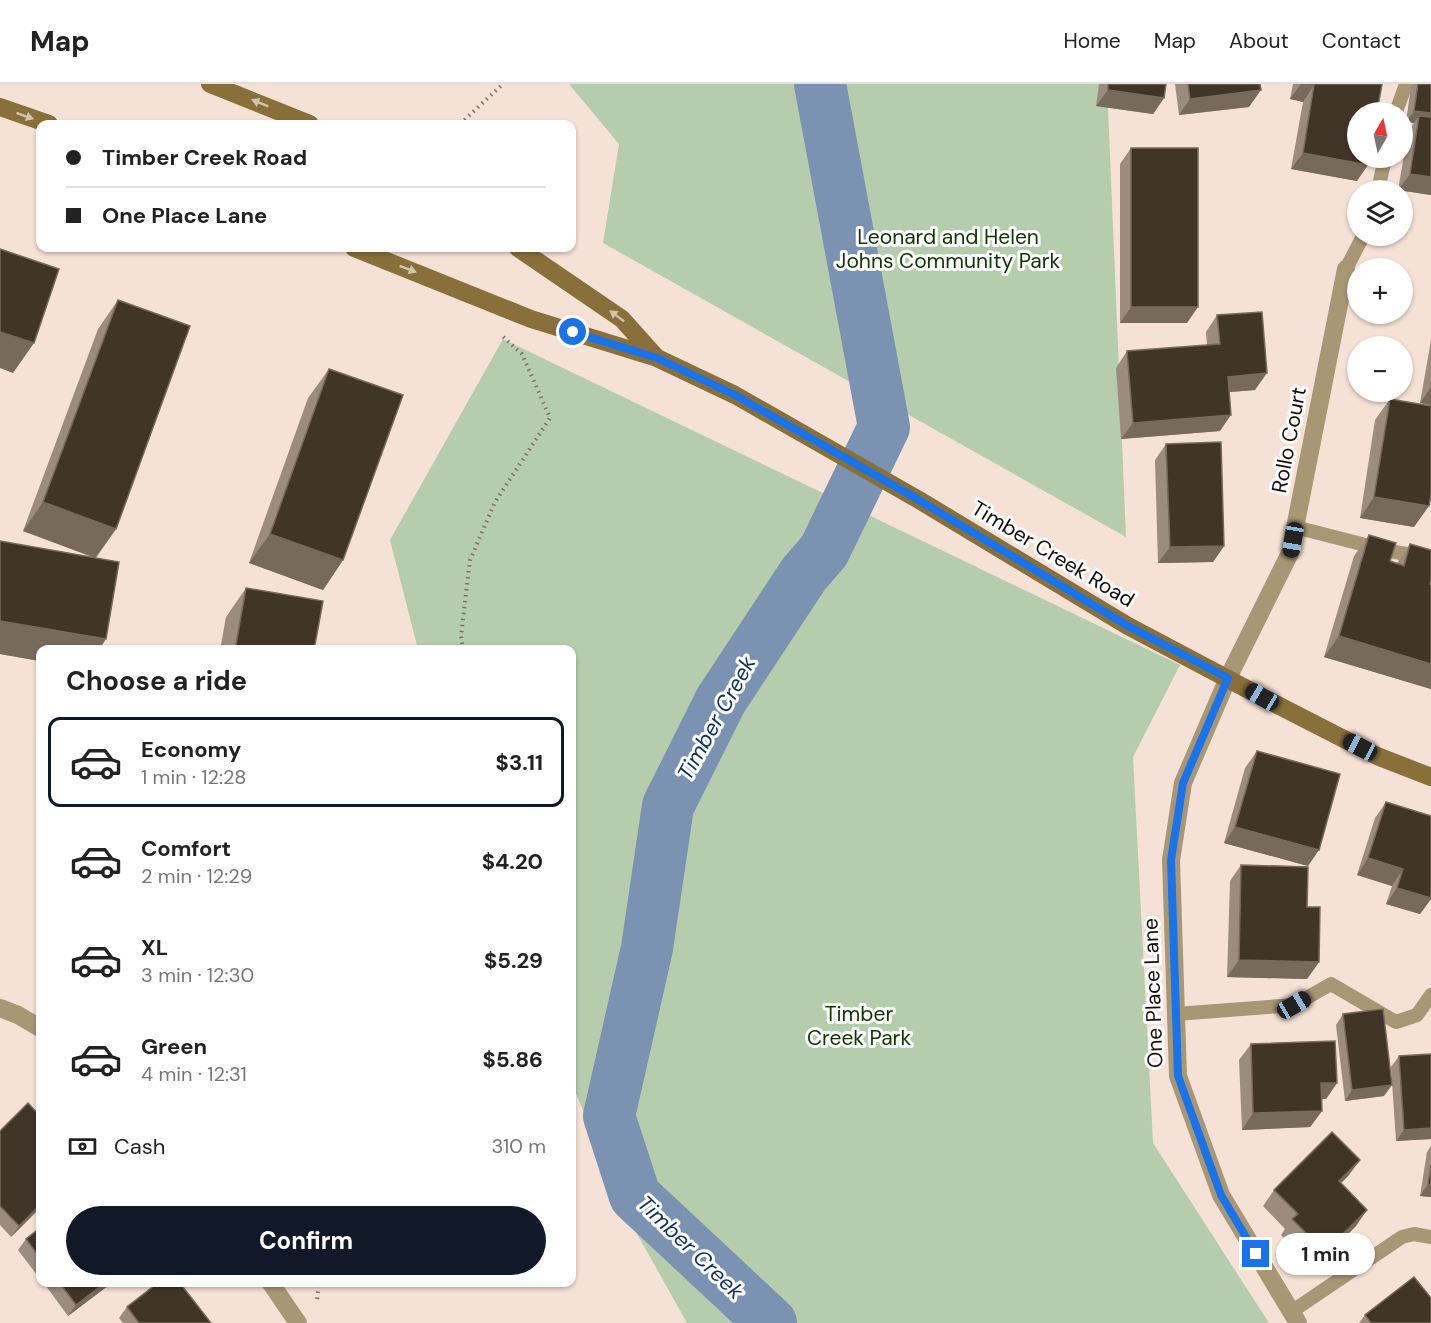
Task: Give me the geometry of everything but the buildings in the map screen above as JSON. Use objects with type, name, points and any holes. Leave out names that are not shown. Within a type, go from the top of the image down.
[{"type":"street","points":[[210,84],[300,120]]},
{"type":"street","points":[[0,107],[38,120]]},
{"type":"street","name":"Timber Creek Road","points":[[364,252],[531,318],[657,358],[735,395],[919,500],[1128,626],[1377,756],[1431,777]]},
{"type":"street","name":"Timber Creek Road","points":[[524,252],[622,319],[657,358]]},
{"type":"street","name":"Rollo Court","points":[[1228,678],[1290,553],[1346,269]]},
{"type":"street","name":"One Place Lane","points":[[1228,678],[1183,783],[1171,860],[1178,1076],[1221,1195],[1294,1318]]},
{"type":"street","points":[[0,1008],[18,1014],[36,1025]]},
{"type":"street","points":[[273,1287],[298,1323]]},
{"type":"lane","points":[[1399,102],[1406,84]]},
{"type":"lane","points":[[1346,269],[1358,246]]},
{"type":"lane","points":[[1295,526],[1389,551],[1431,558]]},
{"type":"lane","points":[[1176,1014],[1294,1005],[1331,984],[1396,1022],[1417,1015],[1431,995]]},
{"type":"lane","points":[[1294,1318],[1402,1237],[1414,1234],[1431,1237]]},
{"type":"path","points":[[464,120],[503,84]]},
{"type":"path","points":[[462,645],[461,636],[470,560],[495,502],[550,418],[522,354],[501,334],[492,331]]},
{"type":"path","points":[[316,1299],[319,1287]]},
{"type":"green space","name":"Leonard and Helen Johns Community Park","points":[[569,84],[1107,84],[1126,537],[603,243],[619,144]]},
{"type":"green space","name":"Timber Creek Park","points":[[503,339],[1180,665],[1133,757],[1153,1143],[1269,1323],[687,1323],[626,1214],[576,1094],[576,645],[417,645],[390,540]]},
{"type":"waterway","name":"Timber Creek","points":[[771,1323],[635,1196],[609,1116],[647,948],[668,806],[721,700],[804,574],[824,551],[884,427],[820,84]]},
{"type":"route","points":[[573,332],[657,358],[735,395],[919,500],[1128,626],[1228,678],[1183,783],[1171,860],[1178,1076],[1221,1195],[1256,1254]]}]
